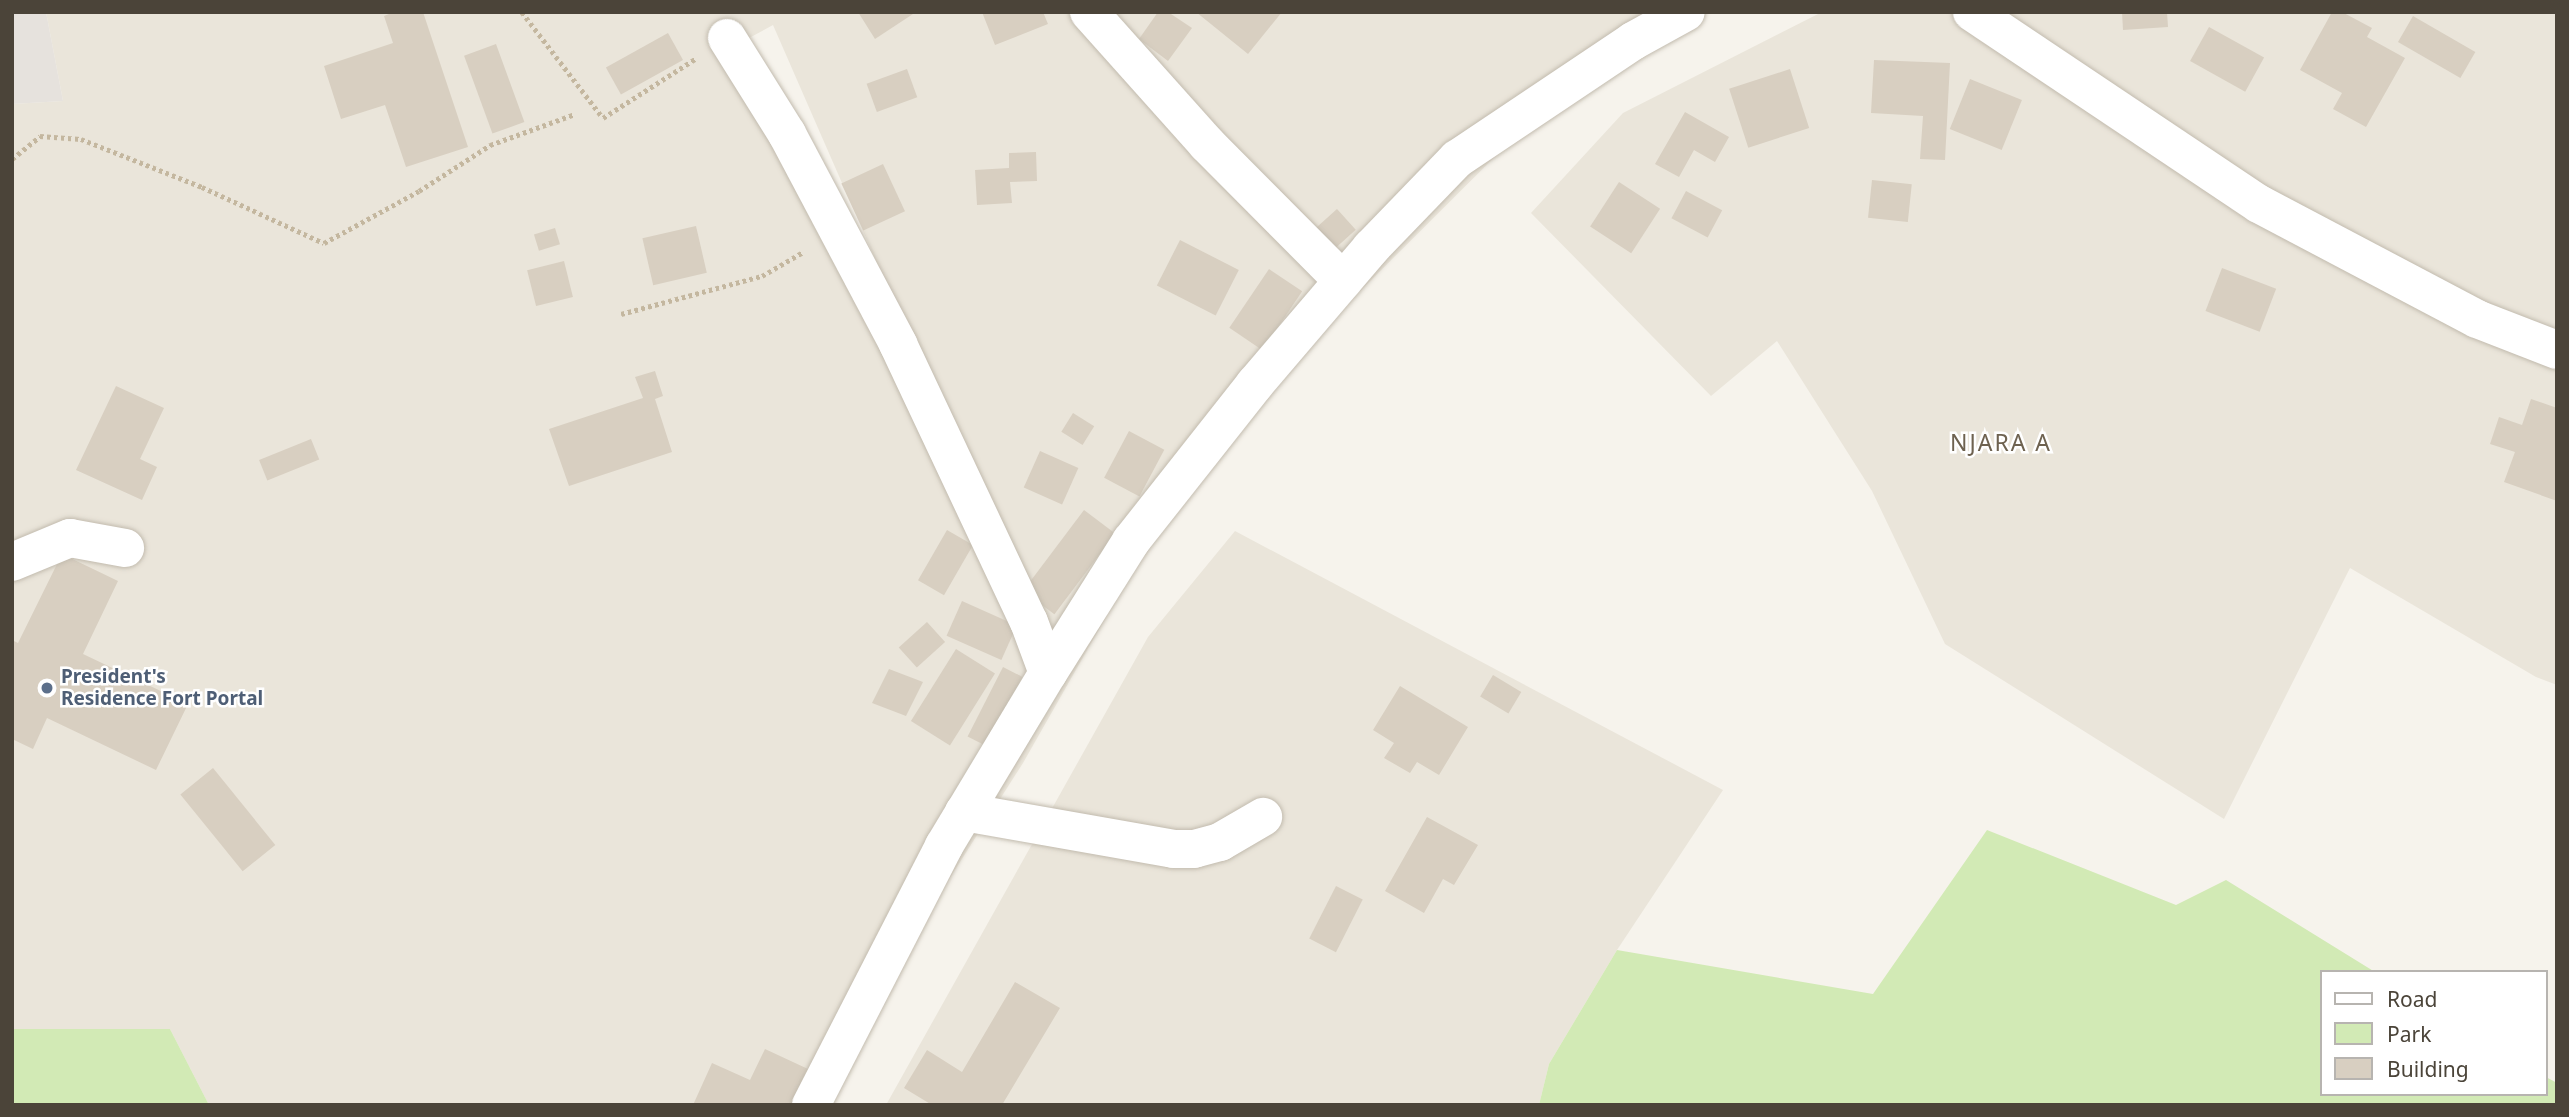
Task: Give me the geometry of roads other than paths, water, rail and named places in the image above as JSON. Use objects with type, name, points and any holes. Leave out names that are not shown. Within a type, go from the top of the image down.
[{"type":"street","points":[[1089,12],[1207,144],[1343,281]]},
{"type":"street","points":[[811,1105],[964,812],[1048,673],[1131,541],[1255,384],[1343,281],[1457,159],[1633,41],[1686,12]]},
{"type":"street","points":[[1972,12],[2259,204],[2477,319],[2557,350]]},
{"type":"street","points":[[727,38],[787,134],[898,344],[1030,622],[1048,673]]},
{"type":"street","points":[[12,562],[71,538],[125,548]]},
{"type":"street","points":[[964,812],[1173,849],[1194,849],[1220,842],[1263,817]]},
{"type":"place","name":"President's Residence Fort Portal","points":[[47,688]]},
{"type":"district","name":"NJARA A","points":[[2001,442]]}]
